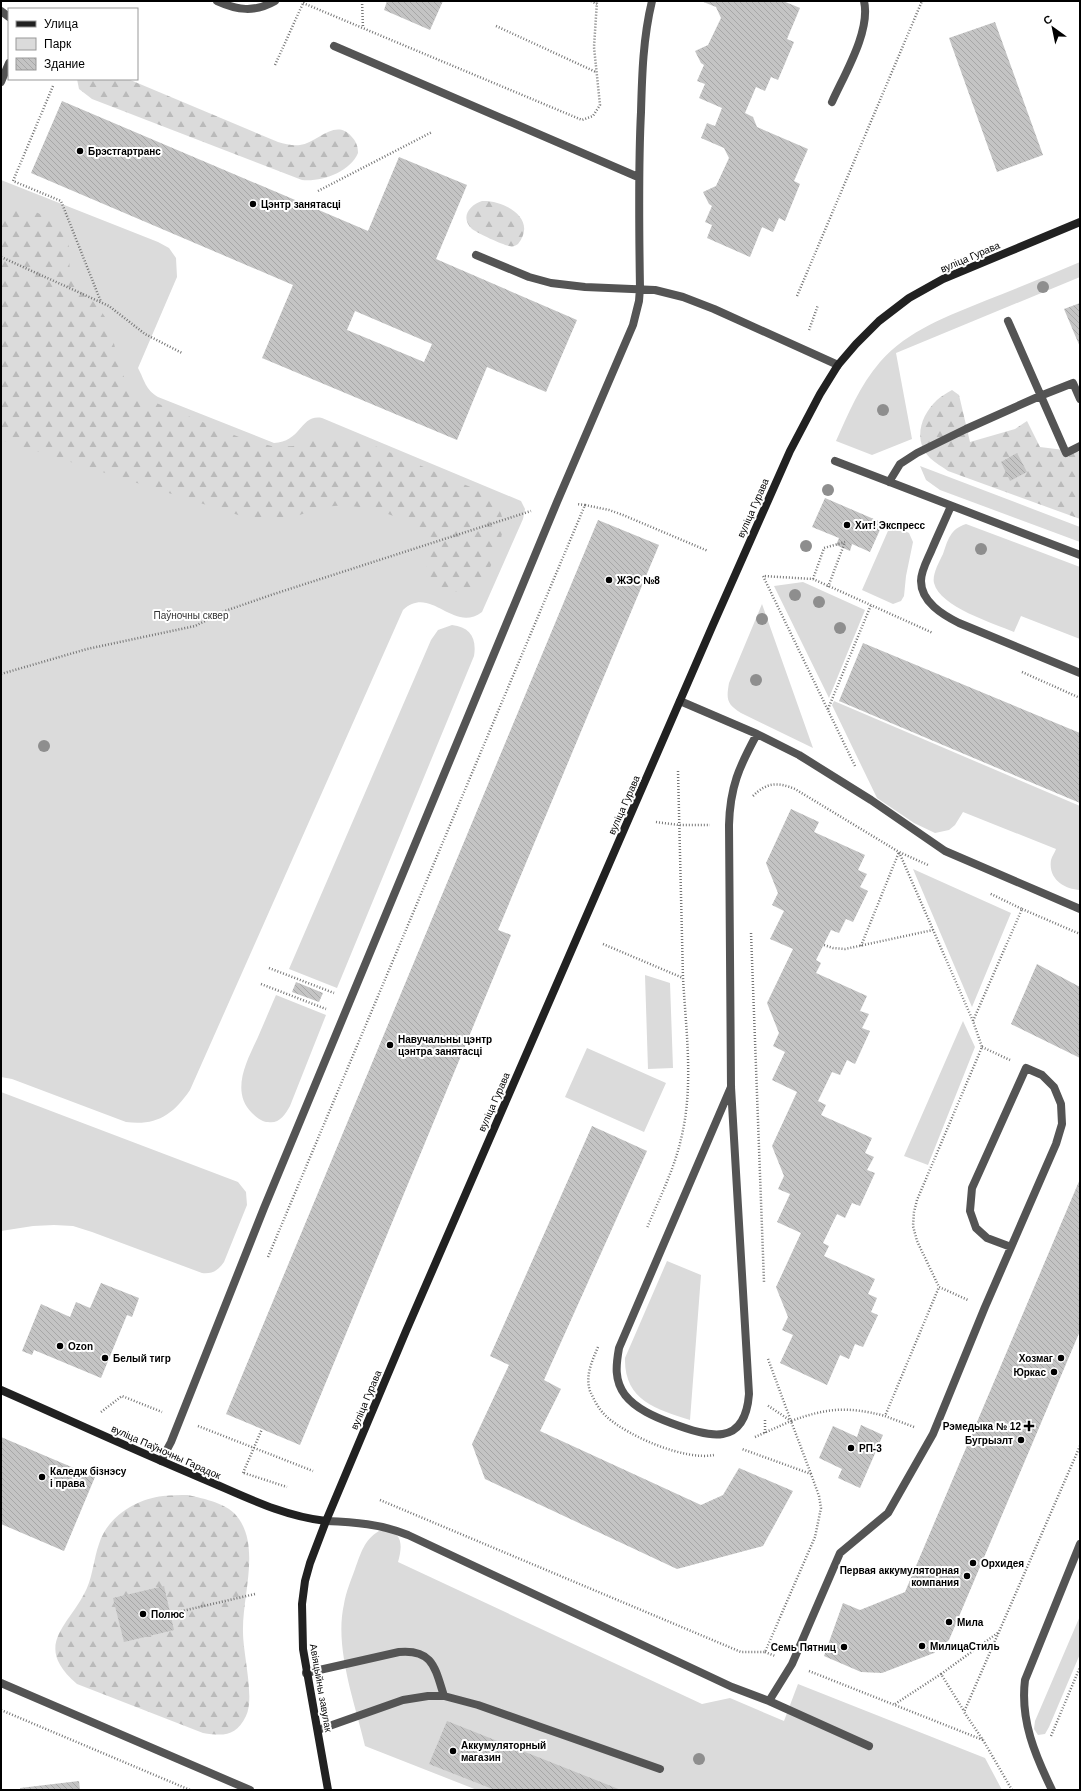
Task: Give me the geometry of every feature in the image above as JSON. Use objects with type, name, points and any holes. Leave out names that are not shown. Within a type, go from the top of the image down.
[{"type":"street","name":"вуліца Гурава","points":[[326,1521],[412,1317],[680,701],[790,451],[816,401],[838,365],[856,344],[879,321],[909,298],[943,279],[1080,222]]},
{"type":"street","name":"вуліца Паўночны Гарадок","points":[[1,1390],[280,1512],[326,1521]]},
{"type":"street","name":"Авіяцыйны завулак","points":[[326,1521],[310,1563],[306,1581],[302,1604],[302,1634],[306,1673],[318,1730],[328,1790]]},
{"type":"lane","points":[[217,1],[232,7],[246,10],[259,9],[275,1]]},
{"type":"lane","points":[[161,1461],[180,1419],[261,1215],[557,502],[628,340],[637,313],[640,288],[638,177],[643,56],[646,28],[652,1]]},
{"type":"lane","points":[[832,102],[864,31],[867,11],[864,1]]},
{"type":"lane","points":[[334,46],[638,177]]},
{"type":"lane","points":[[1,82],[8,65]]},
{"type":"lane","points":[[476,255],[529,277],[551,283],[585,287],[640,288],[668,293],[698,302],[838,365]]},
{"type":"lane","points":[[1008,321],[1066,453],[1080,446]]},
{"type":"lane","points":[[889,482],[900,464],[917,453],[1040,396],[1073,383],[1080,399]]},
{"type":"lane","points":[[835,461],[1080,556]]},
{"type":"lane","points":[[951,506],[923,569],[921,582],[925,594],[933,606],[944,616],[959,623],[1080,673]]},
{"type":"lane","points":[[680,701],[757,734],[799,755],[872,800],[945,851],[1080,909]]},
{"type":"lane","points":[[731,1087],[619,1348],[616,1365],[618,1381],[625,1395],[637,1405],[655,1416],[696,1432],[718,1436],[739,1426],[745,1417],[749,1394],[731,1087],[729,825],[732,794],[736,778],[757,734]]},
{"type":"lane","points":[[769,1701],[792,1664],[840,1553],[888,1513],[933,1434],[985,1307],[1056,1144],[1062,1124],[1061,1104],[1054,1088],[1042,1075],[1026,1068],[972,1188],[970,1211],[976,1228],[988,1238],[1011,1247]]},
{"type":"lane","points":[[326,1521],[384,1526],[408,1534],[732,1687],[769,1701],[869,1746]]},
{"type":"lane","points":[[1052,1790],[1039,1764],[1029,1736],[1024,1713],[1023,1696],[1025,1680],[1080,1544]]},
{"type":"lane","points":[[306,1673],[399,1652],[412,1651],[422,1654],[432,1664],[444,1696]]},
{"type":"lane","points":[[1,1683],[250,1790]]},
{"type":"lane","points":[[318,1730],[403,1700],[428,1696],[444,1696],[478,1705],[660,1769]]},
{"type":"path","points":[[362,1],[363,28]]},
{"type":"path","points":[[275,65],[304,2],[582,120],[594,116],[600,105],[594,47],[597,2],[591,1]]},
{"type":"path","points":[[797,296],[922,1]]},
{"type":"path","points":[[496,26],[597,72]]},
{"type":"path","points":[[53,86],[13,181],[61,201],[101,302]]},
{"type":"path","points":[[318,191],[432,132]]},
{"type":"path","points":[[1,256],[109,306],[144,334],[182,353]]},
{"type":"path","points":[[802,348],[818,305]]},
{"type":"path","points":[[1,674],[87,649],[195,626],[226,611],[281,592],[557,502],[585,505],[623,515],[708,551]]},
{"type":"path","points":[[265,1264],[585,505]]},
{"type":"path","points":[[813,579],[824,548],[845,542],[828,587]]},
{"type":"path","points":[[872,800],[763,576],[813,579],[936,634]]},
{"type":"path","points":[[828,709],[871,605]]},
{"type":"path","points":[[1015,669],[1080,698]]},
{"type":"path","points":[[678,771],[683,978]]},
{"type":"path","points":[[751,800],[758,790],[766,786],[775,784],[795,789],[899,852],[935,868]]},
{"type":"path","points":[[656,822],[679,825],[729,825]]},
{"type":"path","points":[[899,852],[973,1021],[982,1047],[917,1200],[913,1226],[917,1241],[939,1287],[985,1307]]},
{"type":"path","points":[[860,946],[899,852]]},
{"type":"path","points":[[986,892],[1080,934]]},
{"type":"path","points":[[973,1021],[1022,909]]},
{"type":"path","points":[[751,928],[764,1283]]},
{"type":"path","points":[[824,945],[839,949],[860,946],[933,930]]},
{"type":"path","points":[[269,968],[351,999]]},
{"type":"path","points":[[261,984],[344,1015]]},
{"type":"path","points":[[982,1047],[1026,1068]]},
{"type":"path","points":[[885,1416],[939,1287]]},
{"type":"path","points":[[380,1500],[741,1652],[765,1652],[815,1537],[821,1508],[819,1496],[766,1354]]},
{"type":"path","points":[[749,1394],[791,1421]]},
{"type":"path","points":[[100,1412],[122,1396],[180,1419]]},
{"type":"path","points":[[753,1438],[791,1421],[819,1411],[835,1409],[852,1410],[885,1416],[933,1434]]},
{"type":"path","points":[[193,1431],[199,1418]]},
{"type":"path","points":[[196,1426],[313,1471]]},
{"type":"path","points":[[243,1473],[262,1429]]},
{"type":"path","points":[[707,1435],[811,1474]]},
{"type":"path","points":[[964,1712],[1080,1446]]},
{"type":"path","points":[[236,1470],[287,1487]]},
{"type":"path","points":[[178,1612],[255,1594]]},
{"type":"path","points":[[895,1704],[941,1674],[1000,1631]]},
{"type":"path","points":[[792,1664],[983,1740]]},
{"type":"path","points":[[1039,1764],[1080,1667]]},
{"type":"path","points":[[941,1674],[983,1740],[1012,1790]]},
{"type":"path","points":[[1,1710],[190,1790]]},
{"type":"green space","points":[[77,80],[130,80],[286,144],[300,145],[332,130],[345,131],[355,142],[358,153],[349,166],[334,174],[318,179],[302,180],[92,99],[79,89]]},
{"type":"green space","name":"Паўночны сквер","points":[[1,180],[158,242],[169,248],[176,258],[177,277],[138,368],[150,391],[158,397],[274,443],[290,438],[296,434],[309,420],[322,418],[521,501],[525,509],[523,519],[482,612],[471,617],[461,617],[423,602],[413,604],[403,610],[190,1090],[184,1099],[170,1112],[163,1117],[146,1122],[126,1122],[12,1079],[1,1077]]},
{"type":"green space","points":[[482,201],[500,204],[516,213],[521,219],[524,227],[523,235],[518,244],[515,246],[509,246],[501,243],[475,231],[468,225],[466,216],[468,212],[473,206]]},
{"type":"green space","points":[[10,207],[36,212],[45,216],[59,226],[64,233],[68,242],[70,271],[73,281],[81,291],[93,301],[105,317],[112,336],[120,367],[129,385],[139,395],[239,437],[275,447],[293,446],[326,437],[361,440],[482,492],[499,509],[503,526],[498,550],[486,574],[469,590],[460,592],[447,590],[436,585],[428,576],[427,562],[430,554],[430,547],[427,538],[418,528],[410,523],[383,512],[353,506],[334,506],[284,519],[269,521],[254,520],[1,440],[1,210]]},
{"type":"green space","points":[[1080,262],[1080,277],[896,353],[912,439],[872,455],[836,441],[866,380],[880,362],[903,341],[943,318]]},
{"type":"green space","points":[[952,390],[959,395],[970,442],[1015,429],[1027,421],[1040,447],[1080,452],[1080,519],[948,471],[930,458],[925,451],[920,436],[923,421],[931,406],[942,396]]},
{"type":"green space","points":[[920,466],[1080,527],[1080,542],[940,490],[926,480]]},
{"type":"green space","points":[[891,524],[909,533],[913,542],[906,576],[904,596],[901,601],[893,604],[862,590]]},
{"type":"green space","points":[[966,524],[1080,567],[1080,639],[1021,616],[1014,632],[956,607],[938,592],[934,583],[935,572],[948,540],[956,529]]},
{"type":"green space","points":[[803,582],[865,610],[829,698],[774,586]]},
{"type":"green space","points":[[762,604],[813,748],[741,713],[730,704],[728,698],[729,683]]},
{"type":"green space","points":[[452,625],[463,628],[471,634],[475,650],[474,656],[337,988],[289,969],[431,640],[438,630]]},
{"type":"green space","points":[[834,701],[1080,806],[1080,890],[1068,888],[1058,882],[1052,873],[1051,860],[1056,849],[963,812],[955,825],[949,830],[935,833],[914,823],[877,798],[832,705]]},
{"type":"green space","points":[[913,869],[1011,913],[972,1007]]},
{"type":"green space","points":[[645,975],[670,983],[673,1068],[648,1069]]},
{"type":"green space","points":[[276,995],[326,1015],[290,1106],[286,1113],[275,1122],[266,1122],[257,1118],[245,1104],[241,1086],[245,1066]]},
{"type":"green space","points":[[963,1021],[975,1047],[928,1165],[904,1156]]},
{"type":"green space","points":[[587,1048],[666,1083],[644,1132],[565,1097]]},
{"type":"green space","points":[[1,1092],[238,1182],[246,1192],[247,1205],[222,1265],[217,1270],[209,1273],[202,1273],[73,1226],[33,1226],[1,1231]]},
{"type":"green space","points":[[667,1261],[701,1275],[690,1420],[665,1412],[644,1401],[630,1384],[626,1372],[625,1358]]},
{"type":"green space","points":[[188,1495],[216,1502],[229,1509],[239,1519],[245,1531],[248,1544],[249,1559],[243,1618],[243,1641],[249,1687],[248,1708],[242,1723],[238,1728],[228,1734],[217,1735],[203,1733],[77,1684],[64,1670],[57,1657],[55,1646],[58,1635],[87,1588],[103,1534],[116,1518],[133,1505],[143,1501],[163,1496]]},
{"type":"green space","points":[[379,1531],[387,1531],[397,1535],[401,1544],[398,1562],[702,1704],[730,1698],[784,1721],[798,1684],[985,1758],[1002,1790],[477,1790],[365,1746],[347,1675],[342,1639],[342,1621],[346,1595],[361,1552],[370,1538]]},
{"type":"green space","points":[[1080,1616],[1080,1654],[1049,1727],[1045,1734],[1038,1735],[1034,1729],[1035,1721]]},
{"type":"building","points":[[387,1],[443,1],[430,30],[384,10]]},
{"type":"building","points":[[701,1],[783,1],[800,8],[787,39],[794,42],[778,80],[771,77],[765,91],[756,87],[745,113],[753,117],[757,127],[808,149],[794,181],[800,184],[785,221],[779,218],[773,232],[762,227],[750,257],[707,238],[712,225],[705,222],[712,206],[709,204],[703,192],[716,186],[729,158],[724,148],[701,138],[707,123],[715,126],[722,108],[699,98],[705,84],[697,81],[704,65],[701,63],[695,51],[708,45],[721,18],[716,7]]},
{"type":"building","points":[[995,22],[1043,155],[997,172],[949,38]]},
{"type":"building","points":[[62,101],[368,231],[399,157],[467,185],[436,259],[577,320],[546,392],[487,367],[457,440],[262,358],[293,285],[31,173]],"holes":[[[355,311],[432,344],[424,362],[347,330]]]},
{"type":"building","points":[[1080,303],[1080,347],[1064,309]]},
{"type":"building","points":[[1017,453],[1027,472],[1010,481],[1001,462]]},
{"type":"building","name":"Хит! Экспресс","points":[[825,498],[883,523],[870,552],[852,544],[850,551],[836,545],[839,538],[812,527]]},
{"type":"building","points":[[598,520],[659,545],[498,930],[511,935],[300,1445],[226,1414]]},
{"type":"building","points":[[863,643],[1080,733],[1080,803],[839,701]]},
{"type":"building","points":[[791,809],[819,822],[814,832],[865,855],[858,870],[867,874],[860,887],[868,891],[853,922],[846,919],[839,933],[831,930],[816,960],[821,963],[816,973],[867,996],[860,1011],[869,1014],[862,1028],[870,1031],[855,1064],[847,1060],[840,1075],[832,1072],[818,1101],[826,1105],[821,1115],[872,1138],[865,1153],[874,1157],[867,1170],[875,1173],[860,1206],[852,1203],[845,1218],[837,1214],[823,1243],[829,1246],[824,1256],[875,1279],[868,1294],[877,1298],[871,1312],[878,1315],[863,1347],[855,1344],[849,1359],[840,1355],[827,1385],[780,1363],[793,1335],[782,1330],[788,1317],[776,1287],[801,1233],[777,1222],[790,1194],[778,1189],[784,1176],[772,1146],[797,1092],[772,1080],[785,1052],[773,1046],[779,1033],[767,1003],[793,949],[770,939],[784,911],[772,905],[778,893],[766,863]]},
{"type":"building","points":[[1037,964],[1080,987],[1080,1058],[1011,1024]]},
{"type":"building","points":[[296,982],[323,993],[319,1002],[292,992]]},
{"type":"building","points":[[592,1126],[647,1151],[544,1380],[561,1389],[540,1431],[701,1505],[723,1495],[739,1468],[793,1491],[763,1546],[677,1569],[485,1479],[472,1444],[509,1365],[490,1356]]},
{"type":"building","points":[[1080,1179],[1080,1331],[949,1640],[934,1653],[882,1673],[861,1672],[824,1656],[843,1603],[860,1610],[905,1592]]},
{"type":"building","points":[[101,1283],[139,1298],[132,1317],[127,1315],[101,1378],[34,1350],[32,1355],[22,1351],[41,1304],[70,1317],[76,1302],[90,1308]]},
{"type":"building","name":"РП-3","points":[[861,1425],[883,1435],[860,1488],[838,1478],[842,1469],[819,1458],[833,1426],[857,1437]]},
{"type":"building","points":[[1,1437],[95,1477],[64,1551],[1,1524]]},
{"type":"building","name":"Полюс","points":[[164,1586],[174,1630],[124,1642],[113,1598]]},
{"type":"building","points":[[447,1721],[621,1790],[495,1790],[429,1764]]},
{"type":"building","points":[[79,1781],[80,1790],[20,1790],[20,1788]]},
{"type":"place","name":"Брэстгартранс","points":[[80,151]]},
{"type":"place","name":"Цэнтр занятасці","points":[[253,204]]},
{"type":"place","name":"Хит! Экспресс","points":[[847,525]]},
{"type":"place","name":"ЖЭС №8","points":[[609,580]]},
{"type":"place","name":"Навучальны цэнтр цэнтра занятасці","points":[[390,1045]]},
{"type":"place","name":"Ozon","points":[[60,1346]]},
{"type":"place","name":"Белый тигр","points":[[105,1358]]},
{"type":"place","name":"Хозмаг","points":[[1061,1358]]},
{"type":"place","name":"Юркас","points":[[1054,1372]]},
{"type":"place","name":"Рэмедыка № 12","points":[[1029,1426]]},
{"type":"place","name":"Бугрыэлт","points":[[1021,1440]]},
{"type":"place","name":"РП-3","points":[[851,1448]]},
{"type":"place","name":"Каледж бізнэсу і права","points":[[42,1477]]},
{"type":"place","name":"Орхидея","points":[[973,1563]]},
{"type":"place","name":"Первая аккумуляторная компания","points":[[967,1576]]},
{"type":"place","name":"Полюс","points":[[143,1614]]},
{"type":"place","name":"Мила","points":[[949,1622]]},
{"type":"place","name":"МилицаСтиль","points":[[922,1646]]},
{"type":"place","name":"Семь Пятниц","points":[[844,1647]]},
{"type":"place","name":"Аккумуляторный магазин","points":[[453,1751]]}]
